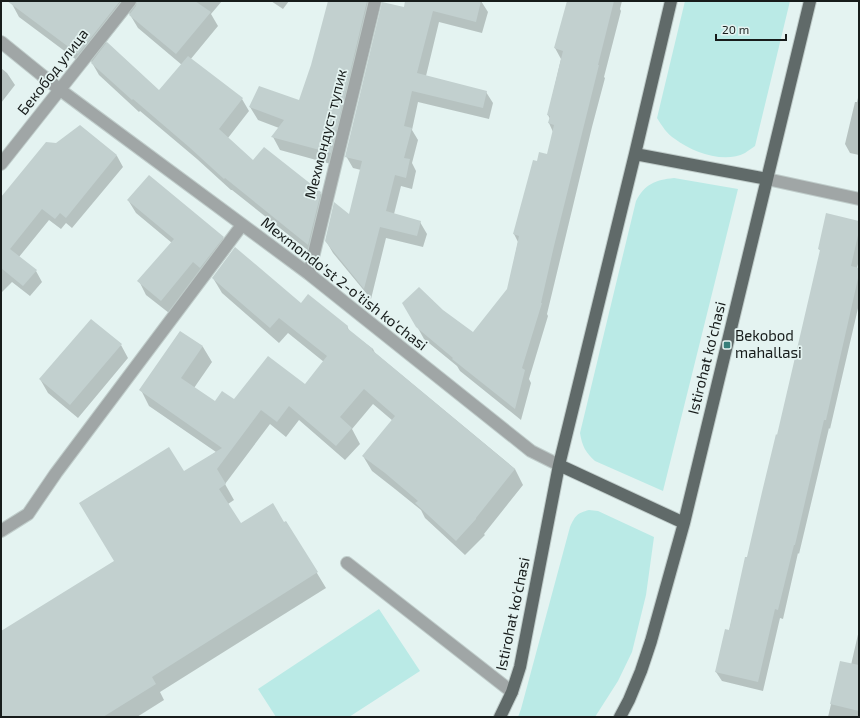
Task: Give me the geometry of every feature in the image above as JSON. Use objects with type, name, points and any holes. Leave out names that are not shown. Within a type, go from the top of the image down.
[{"type":"main road","name":"Istirohat ko'chasi","points":[[500,717],[512,692],[520,667],[559,465],[671,1]]},
{"type":"main road","name":"Istirohat ko'chasi","points":[[620,717],[641,671],[651,641],[684,523],[810,1]]},
{"type":"main road","points":[[635,154],[767,179]]},
{"type":"main road","name":"Mexmondo'st 2-o'tish ko'chasi","points":[[559,465],[684,523]]},
{"type":"street","name":"Бекобод улица","points":[[1,164],[130,1]]},
{"type":"street","name":"Мехмондуст тупик","points":[[309,274],[375,1]]},
{"type":"street","name":"Mexmondo'st 2-o'tish ko'chasi","points":[[1,42],[60,89],[309,274],[531,451],[559,465]]},
{"type":"street","points":[[767,179],[859,199]]},
{"type":"street","points":[[1,531],[28,514],[56,473],[242,225]]},
{"type":"street","points":[[347,563],[512,692]]},
{"type":"shaded area","points":[[685,1],[790,1],[755,146],[745,153],[737,156],[718,157],[690,148],[670,135],[657,118]]},
{"type":"shaded area","points":[[674,178],[738,189],[663,491],[595,461],[585,449],[580,433],[636,201],[639,195],[651,184],[661,180]]},
{"type":"shaded area","points":[[589,510],[598,511],[654,537],[646,595],[632,652],[618,681],[595,717],[518,717],[570,527],[573,520],[577,516],[582,512]]},
{"type":"shaded area","points":[[379,609],[420,671],[349,717],[276,717],[258,689]]},
{"type":"building","points":[[7,1],[120,1],[78,54]]},
{"type":"building","points":[[137,1],[195,1],[211,12],[176,54],[129,15],[136,6]]},
{"type":"building","points":[[328,1],[367,1],[331,153],[271,137],[284,120],[249,107],[259,86],[299,100],[311,65]]},
{"type":"building","points":[[405,1],[481,1],[476,22],[433,11],[417,73],[487,91],[483,108],[412,91],[404,126],[412,128],[404,158],[410,159],[406,178],[395,175],[386,211],[421,221],[417,236],[380,227],[364,289],[325,241],[334,202],[349,214],[362,161],[345,157],[382,2],[404,7]]},
{"type":"building","points":[[567,1],[614,1],[554,246],[542,303],[522,368],[525,370],[515,409],[452,359],[453,358],[416,327],[402,303],[419,287],[443,310],[473,332],[507,289],[519,236],[513,234],[533,160],[537,161],[539,152],[547,154],[554,125],[548,123],[550,116],[547,115],[563,51],[554,48]]},
{"type":"building","points":[[107,42],[159,90],[188,56],[243,98],[219,129],[253,160],[264,147],[321,192],[308,245],[225,178],[224,179],[91,63]]},
{"type":"building","points":[[80,125],[117,155],[66,218],[60,213],[55,219],[42,209],[10,249],[37,270],[23,286],[1,268],[1,197],[46,142],[56,143]]},
{"type":"building","points":[[149,175],[224,237],[200,268],[193,262],[161,301],[137,281],[174,239],[127,200]]},
{"type":"building","points":[[826,213],[859,221],[859,231],[851,266],[859,268],[859,274],[826,420],[824,420],[795,545],[778,610],[775,609],[758,682],[715,672],[725,629],[729,630],[745,557],[747,557],[776,434],[777,435],[820,250],[818,249]]},
{"type":"building","points":[[235,247],[301,303],[308,294],[348,326],[347,328],[373,349],[372,350],[515,469],[476,519],[456,541],[415,503],[418,501],[362,456],[395,416],[364,389],[340,417],[352,428],[336,446],[289,406],[277,422],[261,410],[217,469],[226,484],[219,489],[241,523],[273,503],[318,572],[152,677],[156,684],[103,717],[1,717],[1,631],[114,561],[79,503],[169,447],[184,471],[222,448],[139,390],[180,331],[203,346],[181,378],[215,401],[222,391],[234,399],[268,356],[305,384],[327,356],[279,318],[270,328],[212,278]]},
{"type":"building","points":[[91,319],[122,344],[70,405],[39,379]]},
{"type":"building","points":[[840,661],[859,665],[859,711],[830,704]]},
{"type":"place","name":"Bekobod mahallasi","points":[[727,345]]}]
